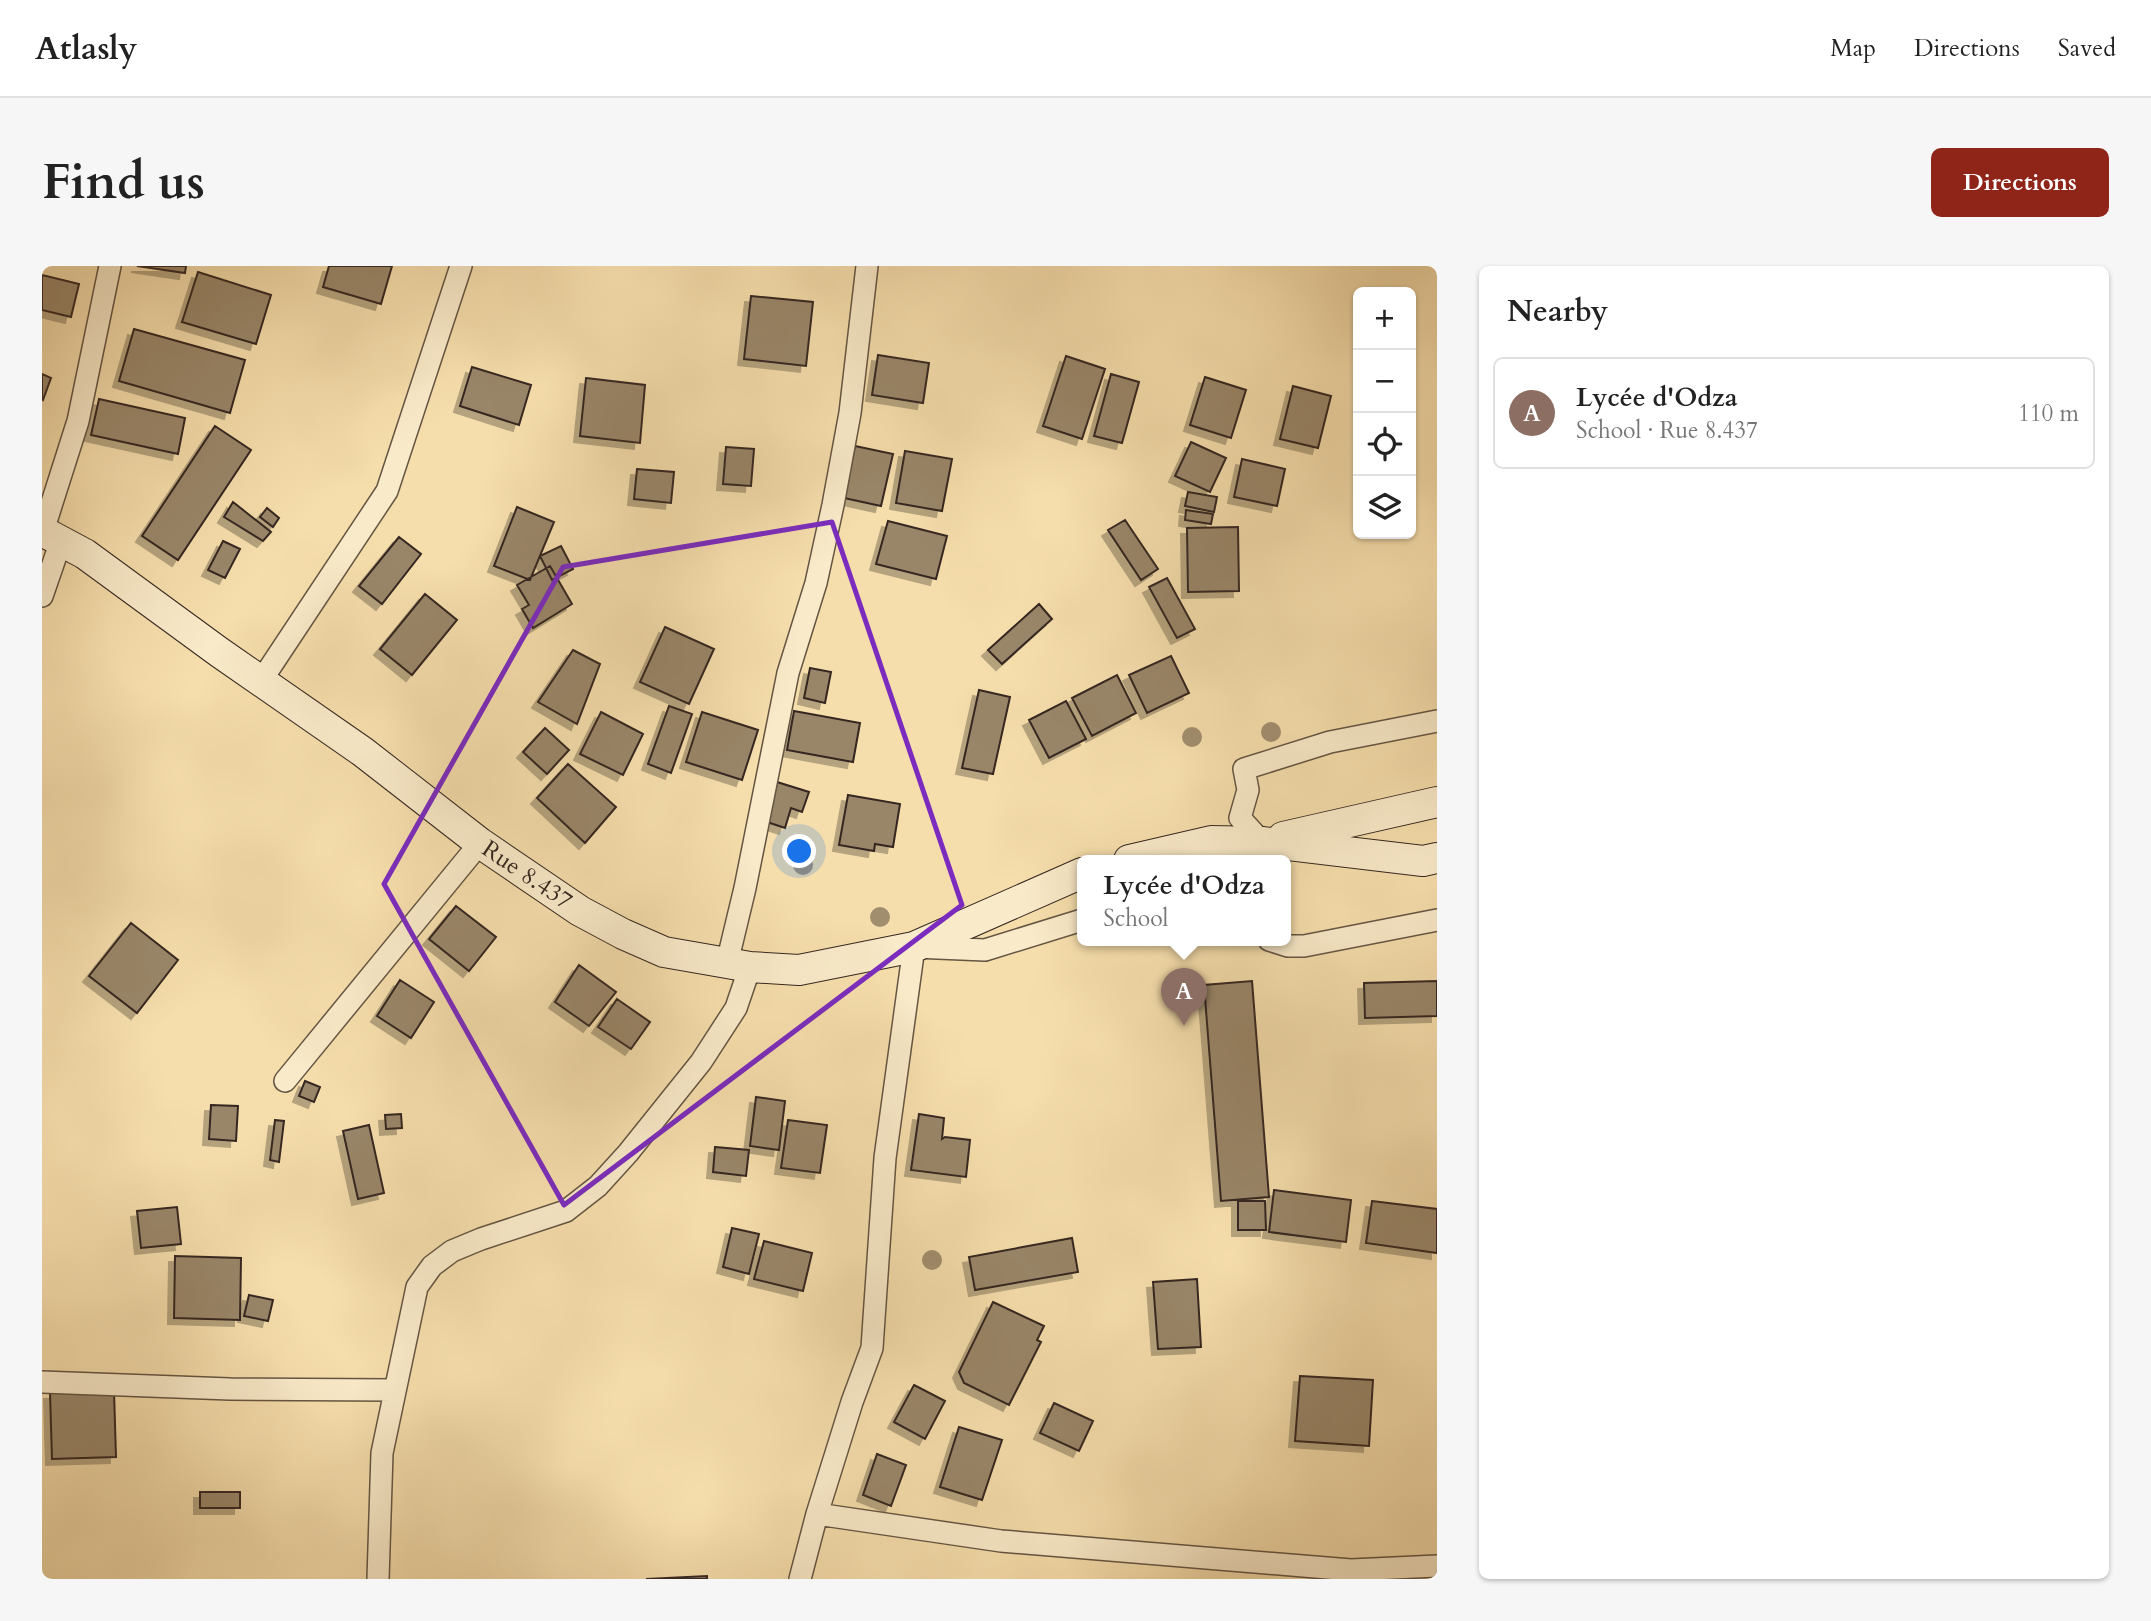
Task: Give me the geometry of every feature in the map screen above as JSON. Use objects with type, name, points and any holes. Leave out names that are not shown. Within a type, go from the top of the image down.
[{"type":"main road","name":"Rue 8.437","points":[[48,534],[85,554],[363,752],[480,843],[580,911],[664,952],[738,965],[799,970],[914,947],[1077,876]]},
{"type":"main road","points":[[1262,842],[1437,802]]},
{"type":"main road","points":[[1151,855],[1211,841],[1262,842],[1423,861],[1437,858]]},
{"type":"street","points":[[42,596],[48,534],[78,421],[110,266]]},
{"type":"street","points":[[261,681],[387,491],[461,266]]},
{"type":"street","points":[[378,1579],[382,1453],[417,1287],[432,1266],[452,1251],[566,1211],[598,1186],[701,1062],[736,1008],[745,888],[788,673],[816,583],[833,505],[850,413],[867,266]]},
{"type":"street","points":[[1262,842],[1240,818],[1248,790],[1244,769],[1330,742],[1437,721]]},
{"type":"street","points":[[285,1081],[480,843]]},
{"type":"street","points":[[1291,946],[1304,946],[1437,920]]},
{"type":"street","points":[[800,1579],[817,1514],[872,1348],[885,1158],[914,947],[985,950],[1077,922]]},
{"type":"street","points":[[42,1382],[230,1389],[395,1390]]},
{"type":"street","points":[[817,1514],[1001,1541],[1351,1570],[1437,1566]]},
{"type":"highlighted area","points":[[832,522],[962,905],[564,1205],[384,884],[563,567]]},
{"type":"building","points":[[137,266],[186,266],[185,273]]},
{"type":"building","points":[[329,266],[392,266],[381,304],[323,287]]},
{"type":"building","points":[[198,272],[271,295],[256,344],[182,322]]},
{"type":"building","points":[[42,275],[79,284],[71,317],[42,310]]},
{"type":"building","points":[[751,296],[813,302],[806,366],[744,359]]},
{"type":"building","points":[[134,329],[245,360],[230,413],[119,381]]},
{"type":"building","points":[[878,355],[929,363],[923,403],[872,395]]},
{"type":"building","points":[[1066,356],[1105,369],[1082,439],[1043,426]]},
{"type":"building","points":[[472,367],[531,385],[519,425],[460,406]]},
{"type":"building","points":[[42,374],[51,378],[43,400],[42,399]]},
{"type":"building","points":[[1111,374],[1139,382],[1122,443],[1094,436]]},
{"type":"building","points":[[1205,377],[1246,390],[1231,438],[1190,425]]},
{"type":"building","points":[[586,378],[645,385],[640,443],[580,436]]},
{"type":"building","points":[[1293,386],[1331,396],[1318,448],[1280,439]]},
{"type":"building","points":[[99,399],[185,418],[178,454],[91,435]]},
{"type":"building","points":[[215,426],[251,450],[178,560],[142,536]]},
{"type":"building","points":[[1191,442],[1226,458],[1210,492],[1175,476]]},
{"type":"building","points":[[855,446],[893,454],[881,506],[844,498]]},
{"type":"building","points":[[726,447],[754,449],[751,486],[723,484]]},
{"type":"building","points":[[905,451],[952,459],[942,511],[896,503]]},
{"type":"building","points":[[1242,459],[1285,469],[1277,506],[1234,497]]},
{"type":"building","points":[[637,469],[674,472],[671,503],[634,499]]},
{"type":"building","points":[[1188,492],[1217,497],[1214,512],[1185,506]]},
{"type":"building","points":[[233,502],[271,532],[263,541],[224,517]]},
{"type":"building","points":[[517,507],[554,522],[530,580],[494,566]]},
{"type":"building","points":[[267,508],[279,518],[273,527],[260,517]]},
{"type":"building","points":[[1186,510],[1213,514],[1211,524],[1185,520]]},
{"type":"building","points":[[1125,520],[1158,569],[1141,580],[1108,530]]},
{"type":"building","points":[[888,521],[947,536],[936,579],[876,564]]},
{"type":"building","points":[[1238,527],[1239,591],[1188,592],[1187,528]]},
{"type":"building","points":[[399,537],[421,554],[382,604],[359,586]]},
{"type":"building","points":[[223,541],[240,549],[225,578],[208,570]]},
{"type":"building","points":[[561,546],[573,569],[552,580],[540,556]]},
{"type":"building","points":[[550,566],[572,604],[533,628],[522,609],[529,605],[517,585]]},
{"type":"building","points":[[1167,578],[1195,629],[1177,638],[1149,587]]},
{"type":"building","points":[[425,594],[457,620],[412,675],[380,649]]},
{"type":"building","points":[[1039,604],[1052,619],[1002,664],[988,650]]},
{"type":"building","points":[[665,627],[714,649],[689,704],[640,682]]},
{"type":"building","points":[[573,650],[600,664],[577,724],[538,702]]},
{"type":"building","points":[[1171,656],[1189,693],[1147,713],[1129,675]]},
{"type":"building","points":[[810,668],[831,672],[825,703],[804,698]]},
{"type":"building","points":[[1117,675],[1136,713],[1092,736],[1072,698]]},
{"type":"building","points":[[979,690],[1010,697],[993,774],[962,768]]},
{"type":"building","points":[[1066,701],[1086,739],[1049,758],[1029,720]]},
{"type":"building","points":[[669,706],[692,714],[671,773],[648,764]]},
{"type":"building","points":[[794,711],[860,723],[853,762],[787,750]]},
{"type":"building","points":[[601,712],[643,734],[623,775],[580,754]]},
{"type":"building","points":[[702,712],[758,730],[742,780],[686,762]]},
{"type":"building","points":[[545,728],[569,750],[547,774],[523,752]]},
{"type":"building","points":[[568,764],[616,807],[585,843],[537,798]]},
{"type":"building","points":[[777,782],[809,792],[802,812],[791,808],[785,828],[764,821]]},
{"type":"building","points":[[848,795],[900,804],[893,847],[875,844],[874,851],[839,845]]},
{"type":"building","points":[[456,906],[496,937],[469,971],[429,939]]},
{"type":"building","points":[[131,923],[178,960],[137,1013],[89,976]]},
{"type":"building","points":[[579,965],[616,992],[589,1026],[555,1002]]},
{"type":"building","points":[[400,980],[434,1002],[411,1038],[377,1016]]},
{"type":"building","points":[[1252,981],[1269,1197],[1221,1201],[1204,985]]},
{"type":"building","points":[[1437,981],[1437,1016],[1365,1018],[1364,983]]},
{"type":"building","points":[[617,999],[650,1022],[631,1049],[598,1027]]},
{"type":"building","points":[[305,1081],[320,1087],[314,1102],[299,1096]]},
{"type":"building","points":[[756,1097],[785,1101],[779,1150],[750,1146]]},
{"type":"building","points":[[211,1105],[238,1106],[236,1141],[209,1139]]},
{"type":"building","points":[[401,1114],[402,1128],[386,1129],[385,1115]]},
{"type":"building","points":[[919,1114],[944,1118],[942,1139],[945,1137],[970,1140],[966,1177],[911,1170]]},
{"type":"building","points":[[275,1120],[284,1121],[279,1162],[270,1160]]},
{"type":"building","points":[[788,1120],[827,1125],[820,1173],[781,1168]]},
{"type":"building","points":[[369,1125],[384,1193],[358,1199],[343,1131]]},
{"type":"building","points":[[715,1147],[749,1150],[746,1176],[713,1172]]},
{"type":"building","points":[[1274,1190],[1351,1200],[1346,1242],[1269,1232]]},
{"type":"building","points":[[1238,1201],[1265,1201],[1266,1230],[1238,1230]]},
{"type":"building","points":[[1372,1201],[1437,1209],[1437,1253],[1366,1243]]},
{"type":"building","points":[[177,1207],[181,1244],[141,1248],[137,1211]]},
{"type":"building","points":[[732,1228],[759,1234],[749,1274],[723,1267]]},
{"type":"building","points":[[1072,1238],[1078,1272],[975,1290],[969,1257]]},
{"type":"building","points":[[764,1241],[812,1253],[803,1291],[754,1279]]},
{"type":"building","points":[[175,1256],[241,1258],[240,1320],[174,1318]]},
{"type":"building","points":[[1197,1279],[1201,1347],[1158,1349],[1153,1282]]},
{"type":"building","points":[[249,1295],[273,1300],[268,1321],[244,1316]]},
{"type":"building","points":[[993,1302],[1044,1326],[1037,1340],[1041,1342],[1009,1405],[964,1383],[959,1372]]},
{"type":"building","points":[[1300,1376],[1373,1380],[1369,1446],[1295,1441]]},
{"type":"building","points":[[914,1385],[945,1401],[925,1439],[894,1422]]},
{"type":"building","points":[[114,1391],[116,1457],[52,1459],[50,1393]]},
{"type":"building","points":[[1054,1403],[1093,1421],[1079,1451],[1040,1433]]},
{"type":"building","points":[[959,1427],[1002,1440],[982,1500],[940,1487]]},
{"type":"building","points":[[877,1454],[906,1465],[891,1506],[863,1495]]},
{"type":"building","points":[[200,1492],[240,1492],[240,1508],[200,1508]]},
{"type":"building","points":[[707,1576],[707,1579],[646,1579]]},
{"type":"place","name":"Lycée d'Odza","points":[[1184,1026]]}]
